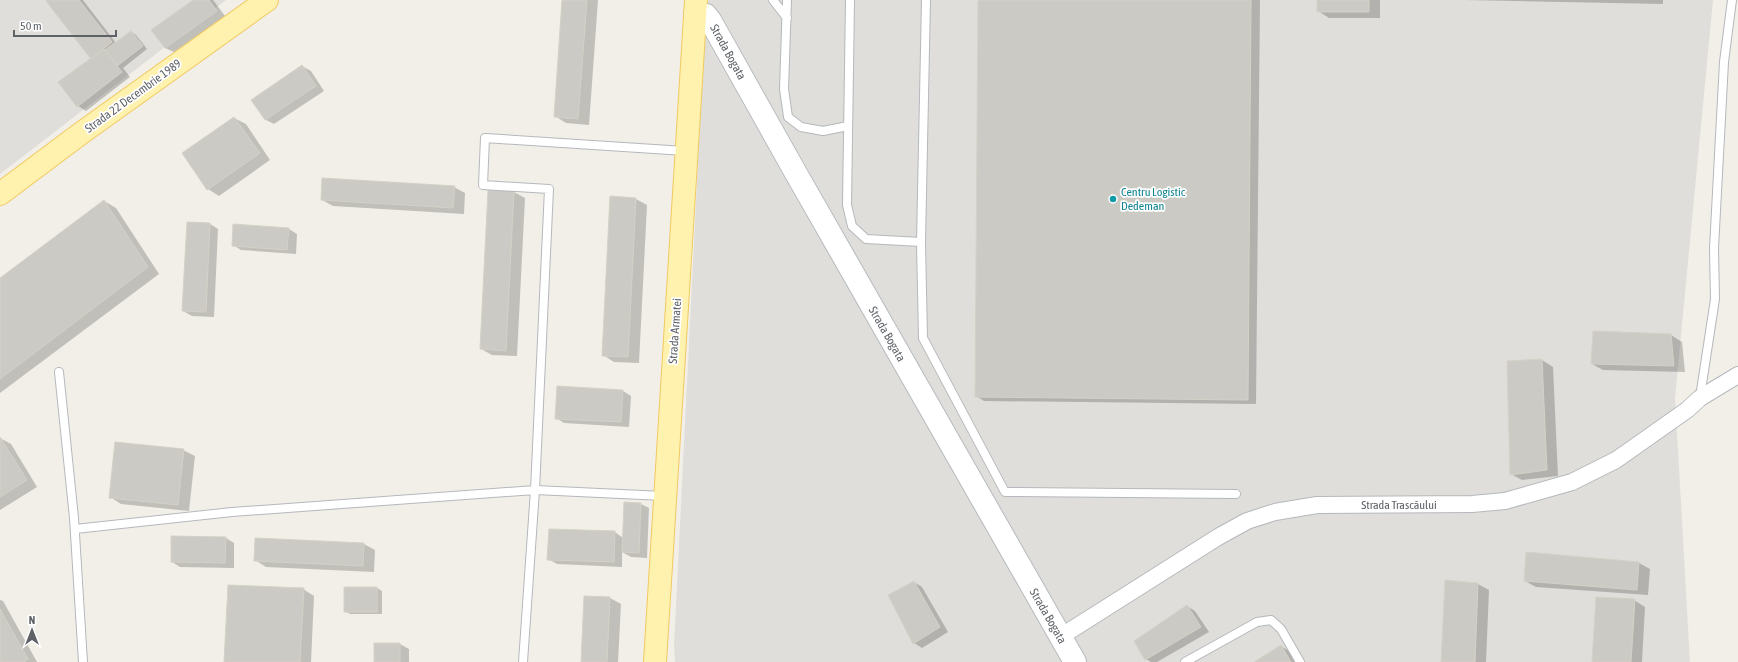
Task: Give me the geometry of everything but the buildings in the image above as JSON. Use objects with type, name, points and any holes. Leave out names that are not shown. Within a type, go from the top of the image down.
[{"type":"main road","name":"Strada 22 Decembrie 1989","points":[[0,194],[80,134],[267,0]]},
{"type":"main road","name":"Strada Armatei","points":[[655,662],[696,7]]},
{"type":"main road","name":"Strada Bogata","points":[[696,7],[710,20],[1075,662]]},
{"type":"street","name":"Strada Trascăului","points":[[1060,637],[1247,520],[1275,512],[1317,505],[1472,504],[1505,501],[1572,482],[1616,460],[1687,410],[1700,398],[1738,375]]},
{"type":"lane","points":[[772,0],[787,18]]},
{"type":"lane","points":[[787,0],[784,89],[788,117],[801,127],[823,131],[848,126]]},
{"type":"lane","points":[[850,0],[847,205],[852,226],[866,239],[921,242]]},
{"type":"lane","points":[[926,0],[921,242],[923,338],[1005,492],[1236,494]]},
{"type":"lane","points":[[1700,398],[1715,299],[1714,248],[1724,62],[1732,0]]},
{"type":"lane","points":[[523,662],[535,490],[549,189],[483,185],[486,138],[687,151]]},
{"type":"lane","points":[[59,372],[75,528],[84,662]]},
{"type":"lane","points":[[75,528],[232,512],[535,490],[665,496]]},
{"type":"lane","points":[[1185,662],[1257,622],[1271,620],[1281,629],[1300,662]]},
{"type":"shaded area","points":[[0,0],[226,0],[0,174]]},
{"type":"shaded area","points":[[706,0],[1713,0],[1675,398],[1690,662],[675,662],[674,646]]},
{"type":"place","name":"Centru Logistic Dedeman","points":[[1113,199]]}]
